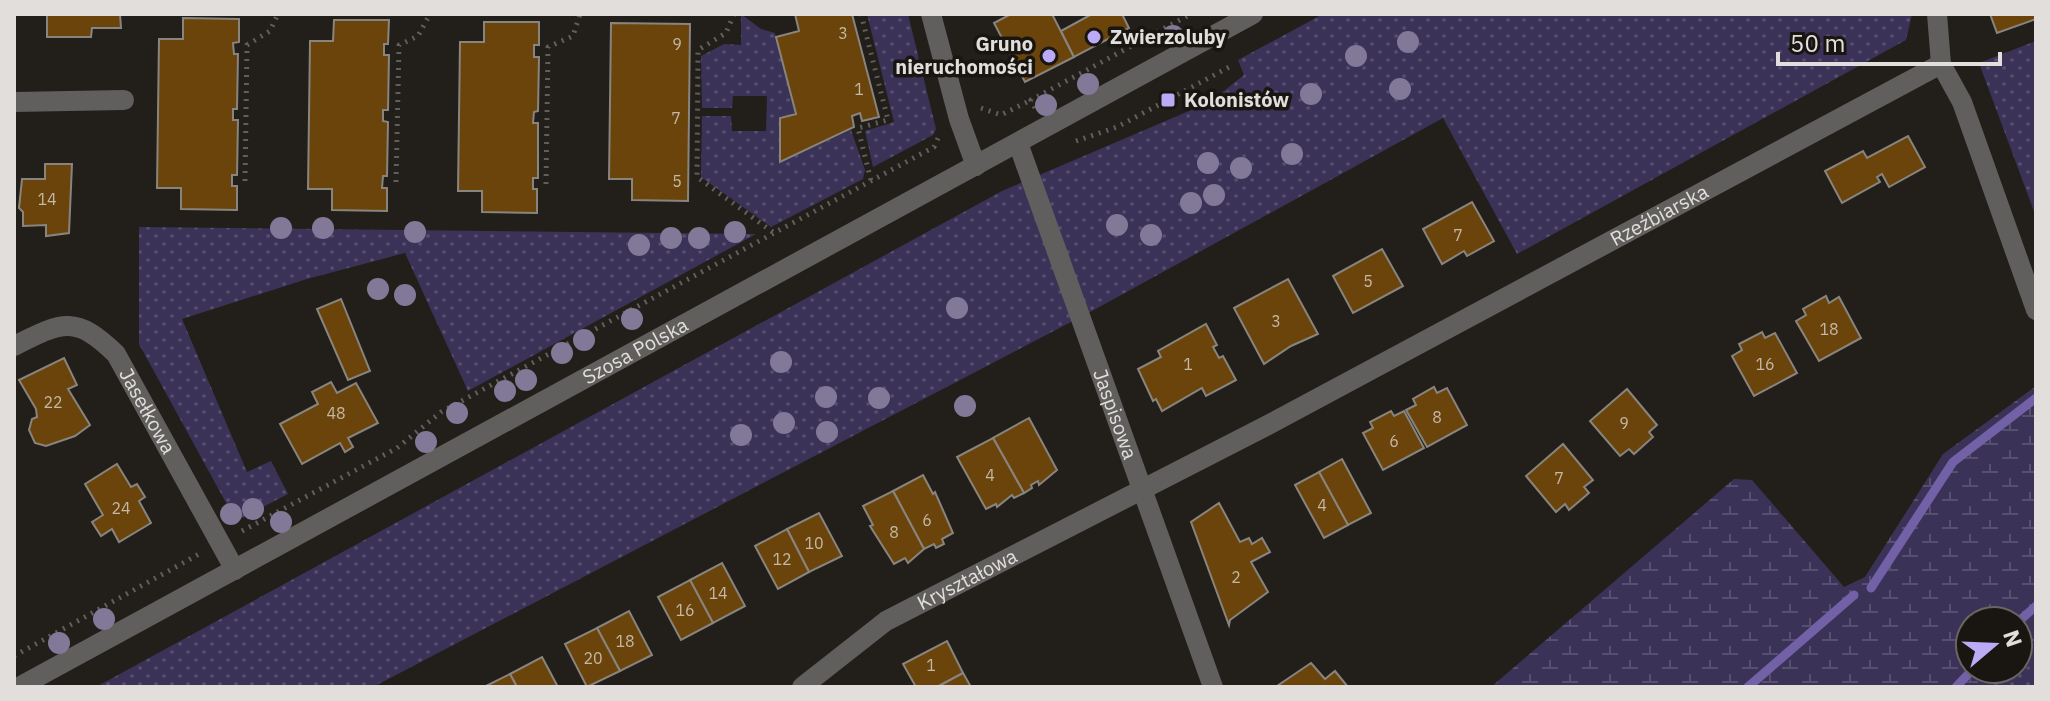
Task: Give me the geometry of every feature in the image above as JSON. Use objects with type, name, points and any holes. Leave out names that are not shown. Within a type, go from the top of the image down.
[{"type":"street","points":[[931,14],[959,119],[976,166]]},
{"type":"street","name":"Szosa Polska","points":[[19,687],[1253,14]]},
{"type":"street","points":[[1937,14],[1941,64],[1962,102],[2036,310]]},
{"type":"street","name":"Rzeźbiarska","points":[[1143,490],[1941,64]]},
{"type":"street","points":[[14,102],[124,100]]},
{"type":"street","name":"Jaspisowa","points":[[1018,143],[1213,687]]},
{"type":"street","name":"Jasełkowa","points":[[14,346],[48,329],[73,324],[89,330],[116,354],[235,570]]},
{"type":"street","name":"Kryształowa","points":[[802,687],[886,621],[1143,490]]},
{"type":"path","points":[[245,181],[247,45],[270,31],[278,14]]},
{"type":"path","points":[[396,182],[399,45],[418,36],[430,14]]},
{"type":"path","points":[[546,184],[548,47],[573,36],[580,14]]},
{"type":"path","points":[[734,14],[726,33],[698,50],[697,177],[774,233]]},
{"type":"path","points":[[861,14],[888,120],[858,128],[871,181]]},
{"type":"path","points":[[980,107],[1001,115],[1031,100]]},
{"type":"path","points":[[397,448],[441,412],[934,147],[939,142],[939,128]]},
{"type":"green space","points":[[741,14],[761,29],[775,33],[795,113],[779,117],[779,163],[851,130],[865,170],[863,179],[771,227],[701,177],[702,116],[731,116],[732,131],[766,131],[767,96],[733,96],[732,108],[702,108],[701,56],[724,44],[741,45]]},
{"type":"green space","points":[[867,14],[908,14],[936,129],[933,135],[873,167],[865,131],[894,122]]},
{"type":"green space","points":[[1323,14],[1912,14],[1906,40],[1517,254],[1443,118],[1092,311],[373,687],[96,687],[1002,191],[1210,102],[1244,75],[1238,60]]},
{"type":"green space","points":[[2036,41],[2036,217],[1979,63]]},
{"type":"green space","points":[[139,227],[756,234],[468,391],[405,253],[307,279],[182,319],[247,472],[271,461],[288,494],[236,521],[139,344]]},
{"type":"green space","points":[[2036,386],[2036,641],[2034,643],[2034,605],[1954,605],[1954,685],[1981,685],[1978,687],[1491,687],[1734,479],[1752,480],[1844,587],[1865,577],[1943,454]]},
{"type":"green space","points":[[2036,641],[2036,687],[1978,687],[2034,685]]},
{"type":"building","points":[[47,14],[120,14],[121,28],[92,28],[91,37],[47,37]]},
{"type":"building","points":[[795,14],[852,14],[879,117],[862,121],[860,113],[852,116],[854,127],[780,162],[780,118],[796,114],[776,37],[799,31]]},
{"type":"building","points":[[1011,14],[1052,14],[1074,57],[1025,82],[994,23]]},
{"type":"building","points":[[1092,14],[1122,14],[1129,28],[1074,57],[1061,31]]},
{"type":"building","points":[[1990,14],[2036,14],[2036,19],[1997,33]]},
{"type":"building","points":[[183,18],[239,19],[239,42],[233,43],[234,54],[238,54],[237,109],[233,109],[233,120],[238,120],[237,175],[232,175],[232,186],[237,186],[237,210],[181,209],[181,188],[157,188],[159,39],[183,39]]},
{"type":"building","points":[[334,20],[389,20],[388,44],[384,44],[384,55],[389,55],[388,110],[383,110],[383,121],[388,122],[387,176],[383,176],[382,188],[387,188],[387,211],[332,210],[332,189],[308,189],[310,41],[333,41]]},
{"type":"building","points":[[484,22],[539,22],[539,45],[534,45],[534,57],[539,57],[538,111],[534,112],[533,123],[538,123],[538,178],[533,178],[533,189],[537,189],[537,213],[482,212],[482,191],[458,191],[460,42],[484,42]]},
{"type":"building","points":[[611,23],[690,24],[688,201],[632,200],[632,179],[609,179]]},
{"type":"building","points":[[1908,136],[1925,167],[1889,187],[1882,174],[1877,177],[1880,182],[1842,203],[1825,171],[1863,151],[1867,158]]},
{"type":"building","points":[[45,164],[72,164],[69,233],[46,236],[46,225],[23,226],[23,212],[19,208],[22,179],[45,179]]},
{"type":"building","points":[[1472,202],[1494,241],[1467,256],[1464,251],[1442,264],[1423,229]]},
{"type":"building","points":[[1382,249],[1403,286],[1353,313],[1333,276]]},
{"type":"building","points":[[1288,279],[1318,334],[1291,346],[1264,364],[1234,308]]},
{"type":"building","points":[[1826,296],[1829,303],[1839,297],[1861,338],[1819,361],[1796,321],[1806,315],[1803,309]]},
{"type":"building","points":[[341,299],[370,371],[348,380],[317,309]]},
{"type":"building","points":[[1206,324],[1217,345],[1213,347],[1219,358],[1223,356],[1236,380],[1206,396],[1202,388],[1162,411],[1156,399],[1153,401],[1138,369],[1161,357],[1158,351]]},
{"type":"building","points":[[1762,332],[1765,338],[1775,333],[1797,373],[1754,396],[1732,356],[1742,350],[1739,344]]},
{"type":"building","points":[[64,358],[77,385],[68,389],[90,425],[75,436],[46,446],[35,443],[29,430],[32,419],[37,417],[36,409],[19,380]]},
{"type":"building","points":[[331,382],[337,393],[356,383],[378,423],[348,438],[353,447],[345,452],[340,443],[302,464],[280,424],[318,404],[312,392]]},
{"type":"building","points":[[1434,387],[1437,393],[1447,388],[1467,425],[1427,447],[1406,410],[1416,405],[1413,399]]},
{"type":"building","points":[[1627,389],[1657,425],[1649,432],[1653,437],[1634,454],[1629,449],[1620,456],[1590,421]]},
{"type":"building","points":[[1391,411],[1394,416],[1404,411],[1424,448],[1383,470],[1363,433],[1373,428],[1370,422]]},
{"type":"building","points":[[1029,418],[1057,470],[1039,485],[1038,481],[1031,485],[1032,488],[1024,493],[993,438]]},
{"type":"building","points":[[993,438],[1024,493],[1014,498],[1012,495],[997,507],[996,504],[986,509],[957,457]]},
{"type":"building","points":[[1563,444],[1593,480],[1584,487],[1589,493],[1569,510],[1565,504],[1556,512],[1526,476]]},
{"type":"building","points":[[1342,459],[1371,513],[1348,525],[1319,472]]},
{"type":"building","points":[[117,464],[131,487],[137,484],[145,497],[139,501],[151,523],[119,542],[112,529],[101,536],[92,522],[103,515],[85,484]]},
{"type":"building","points":[[1319,472],[1348,525],[1324,538],[1295,485]]},
{"type":"building","points":[[923,475],[933,494],[935,492],[953,533],[942,539],[944,544],[936,548],[934,544],[924,549],[893,491]]},
{"type":"building","points":[[893,491],[924,549],[908,563],[905,558],[894,564],[870,526],[873,525],[863,506]]},
{"type":"building","points":[[1219,503],[1240,542],[1249,538],[1252,544],[1262,538],[1270,552],[1251,562],[1268,592],[1230,620],[1229,625],[1191,522]]},
{"type":"building","points":[[819,513],[842,556],[809,572],[787,529]]},
{"type":"building","points":[[787,529],[809,572],[778,589],[755,546]]},
{"type":"building","points":[[722,563],[745,606],[713,623],[690,580]]},
{"type":"building","points":[[690,580],[713,623],[681,640],[658,597]]},
{"type":"building","points":[[629,611],[652,655],[620,671],[597,628]]},
{"type":"building","points":[[597,628],[620,671],[587,687],[565,644]]},
{"type":"building","points":[[947,641],[963,673],[937,687],[916,687],[903,664]]},
{"type":"building","points":[[542,657],[558,687],[517,687],[510,674]]},
{"type":"building","points":[[1311,663],[1325,679],[1335,671],[1348,687],[1277,686]]},
{"type":"building","points":[[963,673],[971,687],[937,687]]},
{"type":"building","points":[[510,674],[517,687],[484,687]]},
{"type":"waterway","points":[[1871,588],[1953,462],[2036,398]]},
{"type":"waterway","points":[[1748,687],[1854,595]]},
{"type":"place","name":"Zwierzoluby","points":[[1094,37]]},
{"type":"place","name":"Gruno nieruchomości","points":[[1049,56]]},
{"type":"place","name":"Kolonistów","points":[[1168,100]]}]
